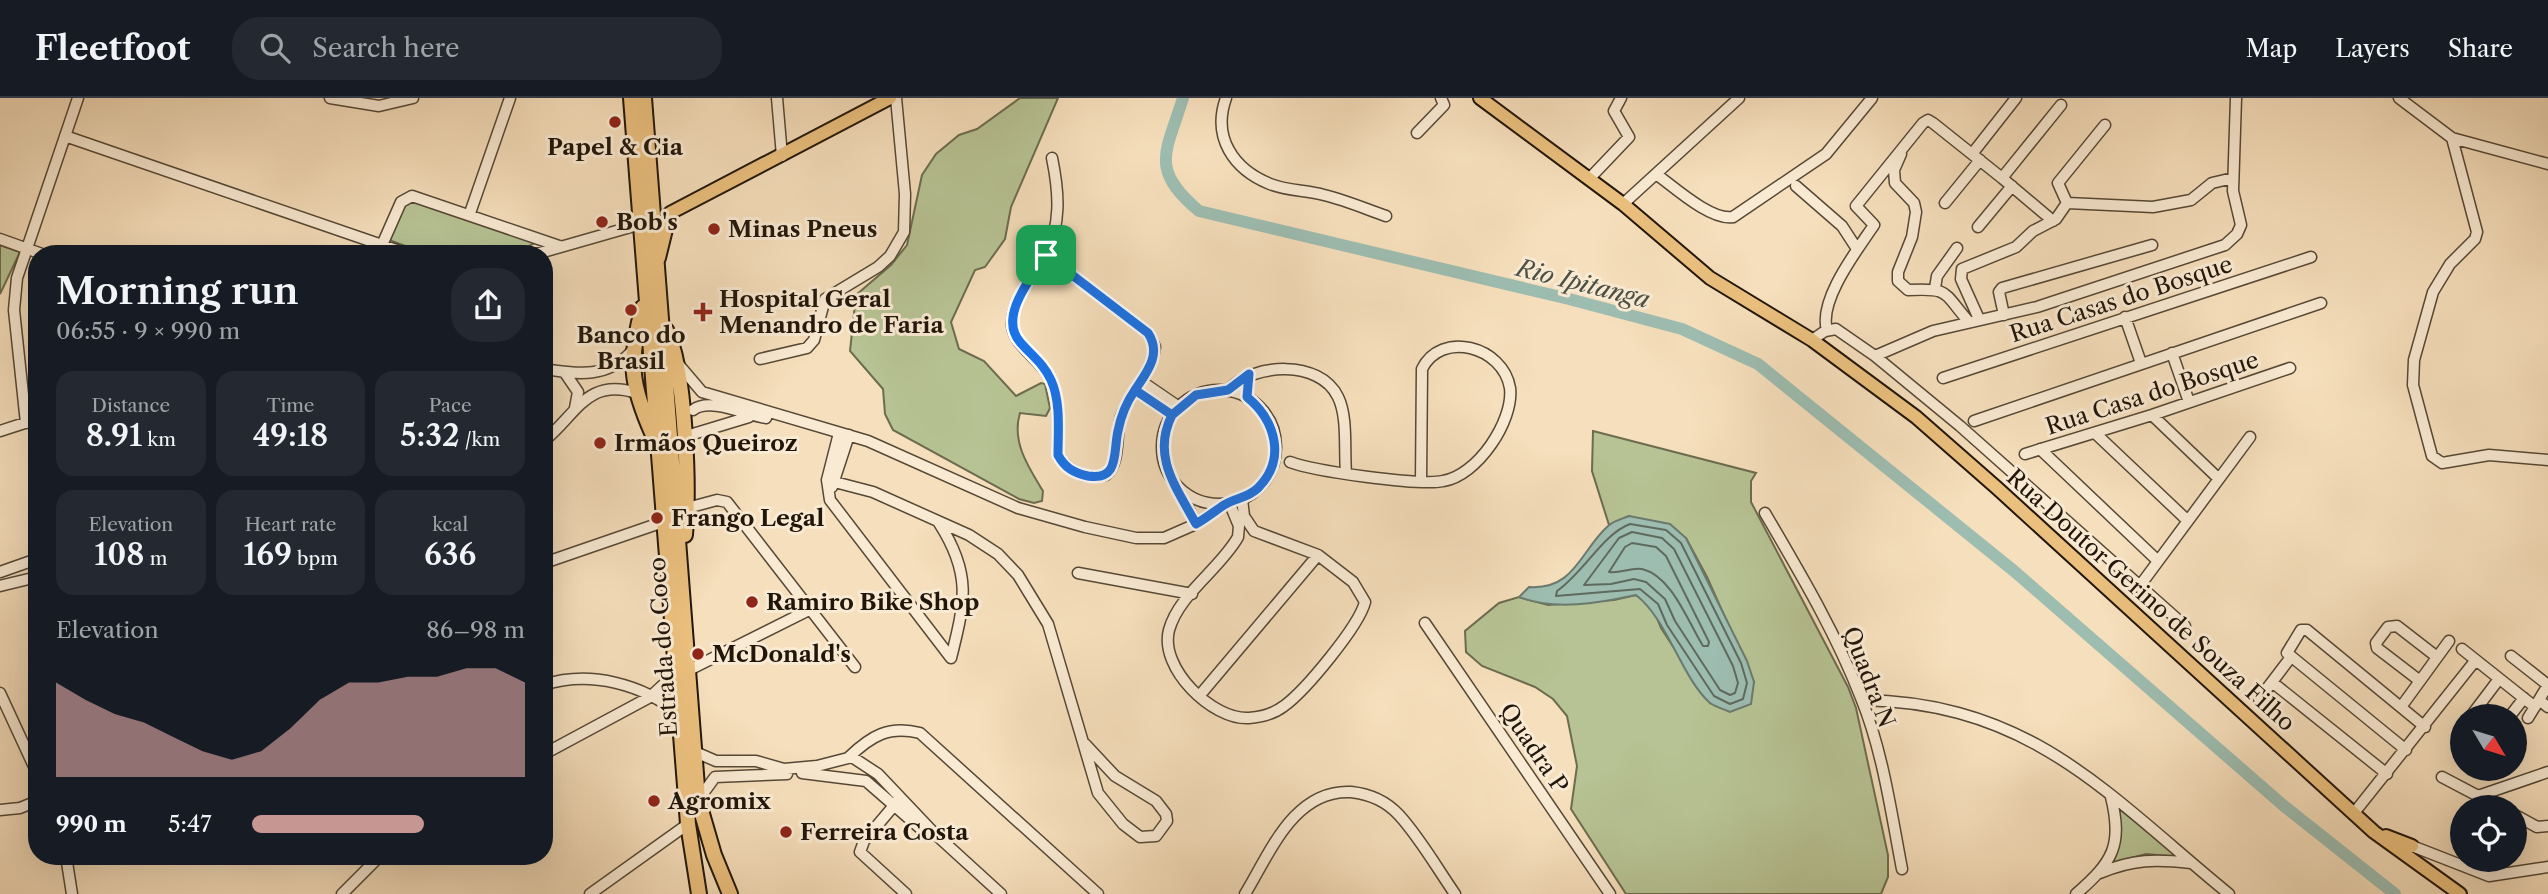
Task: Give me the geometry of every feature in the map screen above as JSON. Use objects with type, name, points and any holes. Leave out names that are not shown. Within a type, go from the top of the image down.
[{"type":"highway","name":"Estrada do Coco","points":[[631,98],[663,522],[681,672],[698,800],[714,855],[730,894]]},
{"type":"highway","name":"Estrada do Coco","points":[[644,98],[656,279],[681,571],[679,715],[696,890]]},
{"type":"highway","points":[[646,295],[632,351],[637,393],[658,446]]},
{"type":"highway","points":[[661,322],[677,363],[683,436],[687,508],[681,571]]},
{"type":"main road","points":[[656,279],[660,250],[670,213],[890,98]]},
{"type":"main road","name":"Rua Doutor Gerino de Souza Filho","points":[[1480,98],[1623,204],[1710,278],[1812,341],[1887,394],[1987,479],[2374,832],[2410,852],[2460,894]]},
{"type":"main road","points":[[650,191],[670,213]]},
{"type":"street","points":[[0,431],[26,423],[14,310],[17,278],[78,98]]},
{"type":"street","points":[[330,98],[379,106],[413,98]]},
{"type":"street","points":[[470,213],[510,98]]},
{"type":"street","points":[[778,98],[782,156]]},
{"type":"street","points":[[760,359],[807,348],[818,330],[822,305],[833,291],[878,267],[890,257],[904,232],[905,194],[896,98]]},
{"type":"street","points":[[1417,133],[1444,104],[1441,98]]},
{"type":"street","points":[[1589,179],[1629,136],[1614,112],[1621,98]]},
{"type":"street","points":[[1623,204],[1739,98]]},
{"type":"street","points":[[1656,174],[1709,212],[1721,218],[1733,218],[1826,154],[1872,98]]},
{"type":"street","points":[[1945,203],[2016,98]]},
{"type":"street","points":[[1875,356],[1933,331],[2004,314],[2225,245],[2237,234],[2241,225],[2232,178],[2236,98]]},
{"type":"street","points":[[2399,98],[2452,138],[2548,164]]},
{"type":"street","points":[[1225,100],[1220,126],[1225,147],[1251,173],[1271,185],[1325,195],[1386,216]]},
{"type":"street","points":[[2002,178],[2061,105]]},
{"type":"street","points":[[1812,341],[1827,330],[1824,320],[1827,310],[1857,249],[1874,225],[1856,206],[1928,120],[2053,220]]},
{"type":"street","points":[[1974,321],[1961,279],[1962,269],[2009,250],[2065,210],[2067,203],[2059,183],[2105,125]]},
{"type":"street","points":[[65,136],[382,245],[401,202],[412,196],[470,213],[559,246]]},
{"type":"street","points":[[2452,138],[2477,232],[2475,239],[2450,264],[2433,292],[2414,360],[2413,384],[2431,457],[2442,463],[2488,455],[2548,460]]},
{"type":"street","points":[[1906,144],[1894,170],[1895,183],[1914,203],[1916,223],[1898,272],[1898,281],[1908,290],[1935,288],[1942,291],[1974,321]]},
{"type":"street","points":[[1046,255],[1148,333],[1155,347],[1154,355],[1121,419],[1116,461],[1111,471],[1097,477],[1068,468],[1058,455],[1055,389],[1045,369],[1020,342],[1012,327],[1014,311],[1046,255],[1058,211],[1052,158]]},
{"type":"street","points":[[2067,203],[2153,207],[2191,200],[2212,183],[2232,178]]},
{"type":"street","points":[[1796,186],[1843,226],[1857,249]]},
{"type":"street","points":[[1978,227],[2012,186]]},
{"type":"street","points":[[553,248],[641,224]]},
{"type":"street","points":[[0,239],[28,249]]},
{"type":"street","points":[[2004,314],[1999,292],[2001,288],[2152,245]]},
{"type":"street","points":[[1935,288],[1937,276],[1957,248]]},
{"type":"street","name":"Rua Casas do Bosque","points":[[1943,378],[2311,257]]},
{"type":"street","points":[[1974,421],[2321,303]]},
{"type":"street","points":[[2125,317],[2141,363]]},
{"type":"street","name":"Rua Doutor Gerino de Souza Filho","points":[[1827,330],[1841,331],[1960,426],[2185,626]]},
{"type":"street","points":[[1290,462],[1310,468],[1421,481],[1444,481],[1461,474],[1500,432],[1509,407],[1509,385],[1501,368],[1480,352],[1457,345],[1446,346],[1428,358],[1422,369],[1421,481]]},
{"type":"street","points":[[553,370],[589,374],[610,369],[632,351]]},
{"type":"street","points":[[2172,353],[2189,402]]},
{"type":"street","points":[[677,363],[693,385],[702,392],[727,397],[788,419],[868,441],[1018,508],[1085,527],[1150,540],[1178,534],[1227,503]]},
{"type":"street","name":"Rua Casa do Bosque","points":[[2025,454],[2152,415],[2290,368]]},
{"type":"street","points":[[1196,524],[1163,459],[1165,429],[1175,411],[1196,395],[1228,390],[1249,374],[1263,370],[1300,373],[1331,386],[1340,401],[1346,472]]},
{"type":"street","points":[[565,372],[578,392],[574,412]]},
{"type":"street","points":[[1247,397],[1249,374]]},
{"type":"street","points":[[1141,381],[1175,411]]},
{"type":"street","points":[[683,436],[693,410],[693,385]]},
{"type":"street","points":[[553,432],[588,397],[605,388],[637,393]]},
{"type":"street","points":[[1135,390],[1175,411]]},
{"type":"street","points":[[1177,486],[1191,497],[1207,503],[1227,503],[1242,499],[1263,482],[1275,458],[1275,440],[1270,423],[1261,408],[1247,397],[1228,390]]},
{"type":"street","points":[[693,410],[701,406],[713,406],[752,416],[788,419]]},
{"type":"street","points":[[2152,415],[2219,479]]},
{"type":"street","points":[[683,436],[752,416]]},
{"type":"street","points":[[2095,433],[2188,521]]},
{"type":"street","points":[[844,434],[828,493],[839,515],[951,659],[965,588],[955,548],[939,523]]},
{"type":"street","points":[[2139,587],[2250,438]]},
{"type":"street","points":[[2040,449],[2158,561]]},
{"type":"street","points":[[832,477],[965,534],[985,544],[1007,563],[1027,587],[1048,624],[1086,744],[1098,793],[1123,824],[1140,837],[1156,836],[1167,821],[1162,807],[1105,767],[1086,744]]},
{"type":"street","points":[[1242,499],[1244,516],[1254,531],[1318,555],[1353,582],[1365,602],[1357,622],[1297,695],[1275,711],[1248,718],[1226,713],[1200,695],[1180,677],[1166,646],[1172,620],[1238,537],[1254,531]]},
{"type":"street","points":[[687,508],[716,500],[727,502],[855,667]]},
{"type":"street","points":[[1227,503],[1239,526],[1238,537]]},
{"type":"street","name":"Quadra N","points":[[1765,513],[1840,647],[1863,700],[1881,768],[1902,869]]},
{"type":"street","points":[[553,560],[663,522]]},
{"type":"street","points":[[955,548],[965,534]]},
{"type":"street","points":[[1200,695],[1318,555]]},
{"type":"street","points":[[0,572],[28,562]]},
{"type":"street","points":[[1078,573],[1177,592],[1189,598]]},
{"type":"street","points":[[24,579],[28,575]]},
{"type":"street","points":[[0,586],[28,578]]},
{"type":"street","points":[[553,749],[650,697],[681,672],[809,610]]},
{"type":"street","name":"Quadra P","points":[[1425,623],[1610,894]]},
{"type":"street","points":[[2420,681],[2376,648],[2376,643],[2388,627],[2398,626],[2437,657]]},
{"type":"street","points":[[2406,750],[2291,657],[2287,649],[2301,630],[2306,629],[2425,727]]},
{"type":"street","points":[[937,640],[957,634]]},
{"type":"street","points":[[2401,707],[2449,641]]},
{"type":"street","points":[[2462,649],[2524,698],[2548,707]]},
{"type":"street","points":[[2511,656],[2548,685],[2528,718]]},
{"type":"street","points":[[2259,699],[2291,657]]},
{"type":"street","points":[[2354,813],[2475,661]]},
{"type":"street","points":[[2480,704],[2499,679]]},
{"type":"street","points":[[553,684],[596,680],[618,683],[650,697],[679,715]]},
{"type":"street","points":[[2272,682],[2387,774]]},
{"type":"street","points":[[0,693],[28,741]]},
{"type":"street","points":[[2519,704],[2524,698]]},
{"type":"street","points":[[1863,700],[1932,706],[2012,731],[2059,755],[2229,894]]},
{"type":"street","points":[[698,800],[715,777],[828,769],[853,758],[871,738],[887,731],[907,730],[920,733],[1098,894]]},
{"type":"street","points":[[693,751],[716,761],[756,761],[784,769],[828,769],[874,785],[933,832],[1001,894]]},
{"type":"street","points":[[853,758],[859,767],[853,777]]},
{"type":"street","points":[[853,758],[869,767],[897,802]]},
{"type":"street","points":[[738,762],[738,775]]},
{"type":"street","points":[[1092,775],[1105,767]]},
{"type":"street","points":[[2481,795],[2548,772]]},
{"type":"street","points":[[2442,777],[2476,795]]},
{"type":"street","points":[[1245,894],[1290,821],[1302,808],[1330,793],[1346,792],[1373,796],[1398,814],[1455,894]]},
{"type":"street","points":[[2100,874],[2114,850],[2118,834],[2111,796]]},
{"type":"street","points":[[897,802],[864,841],[860,852],[906,894]]},
{"type":"street","points":[[0,810],[28,805]]},
{"type":"street","points":[[2527,822],[2537,827],[2548,827]]},
{"type":"street","points":[[590,894],[688,824]]},
{"type":"street","points":[[2410,852],[2489,876],[2548,867]]},
{"type":"street","points":[[2076,894],[2100,874],[2136,860],[2192,863]]},
{"type":"street","points":[[67,865],[72,894]]},
{"type":"street","points":[[342,894],[371,865]]},
{"type":"green space","points":[[1020,98],[1058,98],[1011,207],[1005,239],[985,267],[975,270],[951,322],[959,349],[984,361],[1016,396],[1041,383],[1045,384],[1050,408],[1046,416],[1020,413],[1018,424],[1023,454],[1043,491],[1042,501],[1034,503],[1019,499],[893,430],[885,414],[883,389],[850,351],[856,295],[891,265],[907,245],[922,175],[936,154],[959,135],[977,129]]},
{"type":"green space","points":[[407,198],[537,242],[531,245],[403,245],[389,240]]},
{"type":"green space","points":[[0,245],[20,252],[0,294]]},
{"type":"green space","points":[[1593,431],[1756,473],[1751,481],[1751,502],[1848,687],[1856,708],[1888,855],[1888,877],[1881,894],[1626,894],[1571,809],[1577,766],[1567,716],[1553,699],[1535,687],[1482,666],[1466,652],[1465,631],[1499,603],[1519,597],[1548,605],[1614,600],[1636,595],[1653,608],[1661,628],[1710,703],[1754,682],[1707,577],[1686,538],[1629,516],[1609,525],[1592,471]]},
{"type":"green space","points":[[2117,807],[2179,857],[2146,854],[2112,863],[2121,835]]},
{"type":"water","points":[[1629,516],[1670,524],[1686,538],[1747,661],[1754,682],[1751,704],[1730,712],[1710,703],[1691,679],[1657,619],[1636,595],[1562,605],[1519,597],[1529,587],[1544,586],[1567,576],[1608,526]]},
{"type":"waterway","name":"Rio Ipitanga","points":[[1183,98],[1167,147],[1167,171],[1183,196],[1199,211],[1569,299],[1682,329],[1758,364],[2014,571],[2284,806],[2395,894]]},
{"type":"place","name":"Papel & Cia","points":[[615,122]]},
{"type":"place","name":"Bob's","points":[[602,222]]},
{"type":"place","name":"Minas Pneus","points":[[714,229]]},
{"type":"place","name":"Banco do Brasil","points":[[631,310]]},
{"type":"place","name":"Hospital Geral Menandro de Faria","points":[[703,312]]},
{"type":"place","name":"Irmãos Queiroz","points":[[600,443]]},
{"type":"place","name":"Frango Legal","points":[[657,518]]},
{"type":"place","name":"Ramiro Bike Shop","points":[[752,602]]},
{"type":"place","name":"McDonald's","points":[[698,654]]},
{"type":"place","name":"Agromix","points":[[654,801]]},
{"type":"place","name":"Ferreira Costa","points":[[786,832]]},
{"type":"route","points":[[1046,255],[1014,311],[1012,327],[1020,342],[1045,369],[1055,389],[1058,455],[1063,463],[1082,475],[1097,477],[1111,471],[1116,461],[1121,419],[1135,390],[1172,415],[1196,395],[1213,390],[1228,390],[1249,374],[1247,397],[1261,408],[1270,423],[1275,440],[1275,458],[1268,475],[1257,489],[1242,499],[1225,504],[1196,524],[1168,474],[1163,459],[1165,429],[1172,415],[1135,390],[1151,365],[1155,347],[1153,341],[1148,333],[1046,255]]}]
